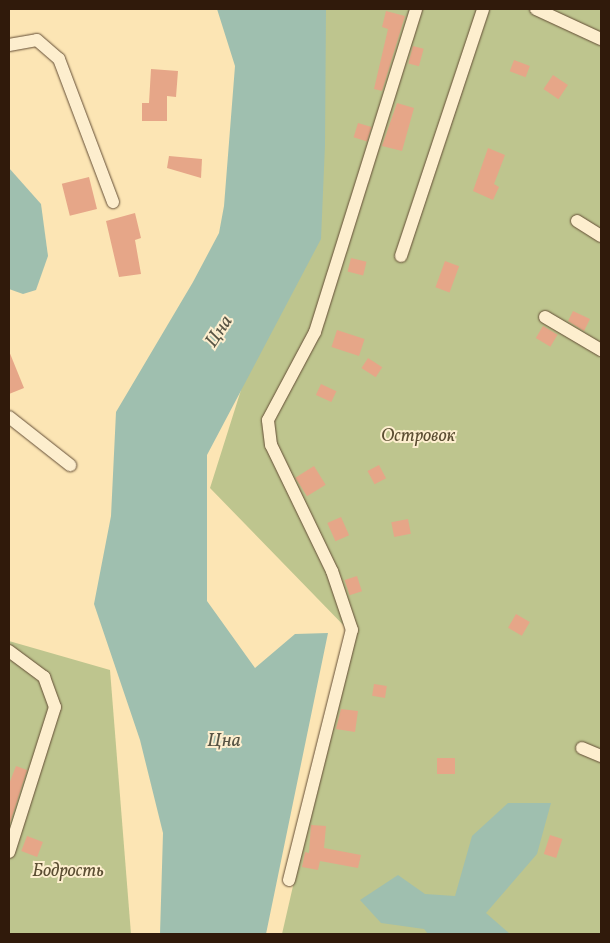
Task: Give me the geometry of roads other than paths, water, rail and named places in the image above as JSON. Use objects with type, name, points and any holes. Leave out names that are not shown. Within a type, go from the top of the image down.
[{"type":"street","points":[[289,880],[352,630],[332,571],[271,445],[268,420],[316,332],[416,9]]},
{"type":"street","points":[[401,256],[483,9]]},
{"type":"street","points":[[536,9],[601,39]]},
{"type":"street","points":[[9,45],[37,40],[59,59],[113,202]]},
{"type":"street","points":[[577,221],[601,236]]},
{"type":"street","points":[[545,317],[601,350]]},
{"type":"street","points":[[9,417],[70,465]]},
{"type":"street","points":[[9,652],[44,677],[55,706],[9,852]]},
{"type":"street","points":[[582,748],[601,756]]},
{"type":"water","name":"Цна","points":[[217,9],[326,9],[325,145],[321,239],[207,455],[207,601],[255,668],[295,634],[328,633],[266,934],[160,934],[163,833],[140,740],[94,604],[111,516],[116,412],[193,282],[219,233],[224,206],[235,66]]},
{"type":"water","points":[[9,168],[41,204],[48,256],[36,290],[23,294],[9,289]]},
{"type":"water","points":[[508,803],[551,803],[537,854],[486,913],[510,934],[428,934],[424,929],[381,923],[360,900],[398,875],[425,894],[455,896],[472,836]]},
{"type":"park label","name":"Островок","points":[[418,437]]},
{"type":"park label","name":"Бодрость","points":[[68,872]]}]
